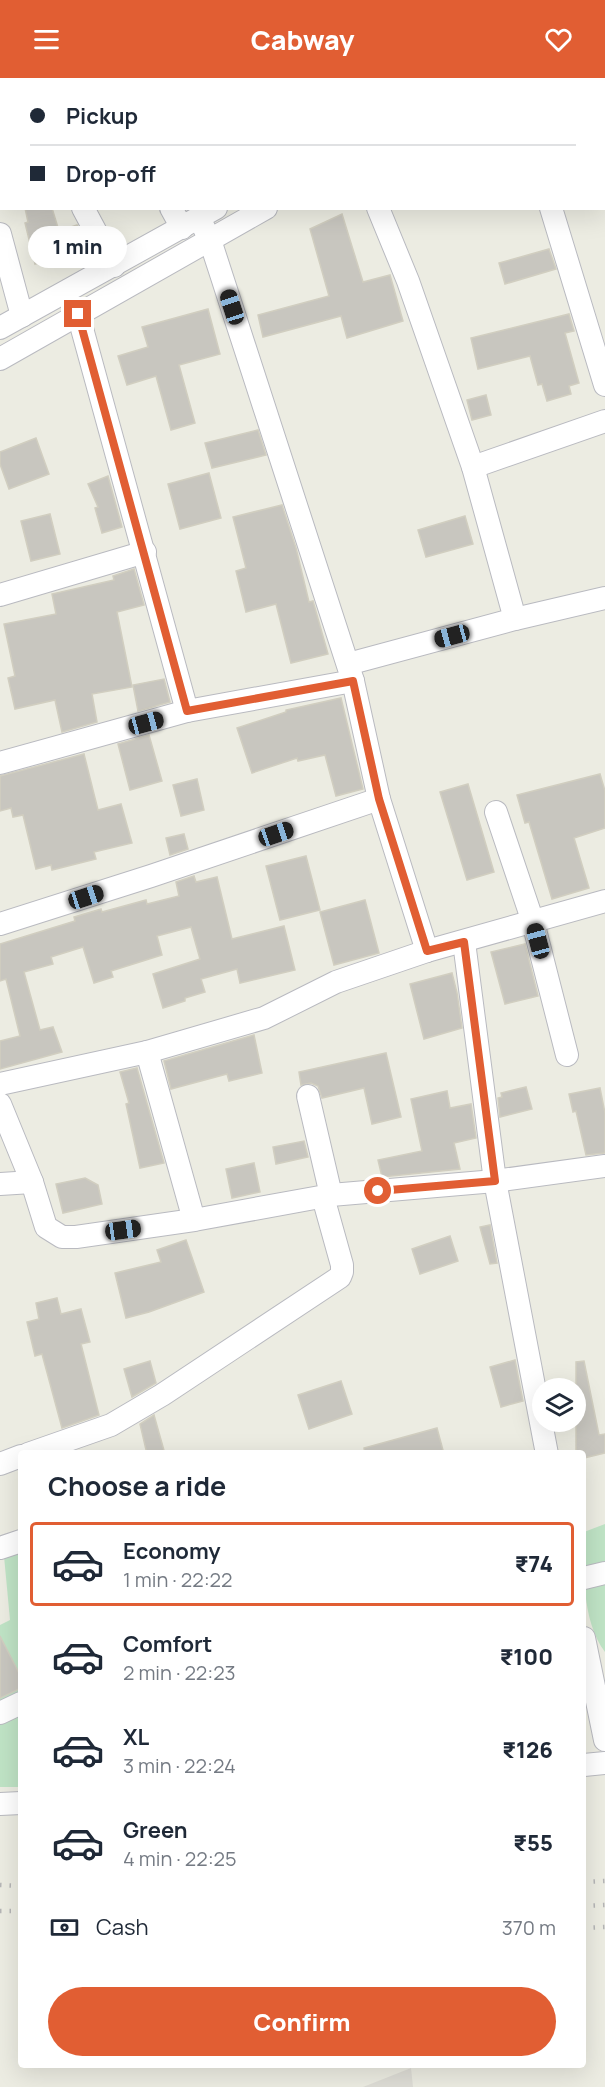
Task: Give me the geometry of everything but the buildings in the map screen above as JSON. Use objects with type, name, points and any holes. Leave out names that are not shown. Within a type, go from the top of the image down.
[{"type":"street","points":[[84,210],[114,266]]},
{"type":"street","points":[[0,359],[262,210]]},
{"type":"street","points":[[379,210],[408,280],[473,467],[515,619]]},
{"type":"street","points":[[552,210],[605,385]]},
{"type":"street","points":[[0,328],[114,266],[192,216],[210,240],[350,673],[379,799],[427,951]]},
{"type":"street","points":[[0,234],[21,316]]},
{"type":"street","points":[[78,314],[187,711]]},
{"type":"street","points":[[473,467],[605,422]]},
{"type":"street","points":[[0,595],[144,552]]},
{"type":"street","points":[[0,763],[187,711],[350,673],[515,619],[605,598]]},
{"type":"street","points":[[0,924],[379,799]]},
{"type":"street","points":[[496,812],[533,922],[567,1055]]},
{"type":"street","points":[[0,1084],[147,1052],[264,1018],[336,982],[427,951],[605,901]]},
{"type":"street","points":[[464,942],[495,1181],[546,1450]]},
{"type":"street","points":[[147,1052],[194,1220]]},
{"type":"street","points":[[39,1450],[111,1425],[172,1388],[340,1277],[342,1265],[308,1096]]},
{"type":"street","points":[[0,1104],[33,1182],[46,1227],[62,1237],[194,1220],[327,1196],[495,1181],[605,1166]]},
{"type":"street","points":[[0,1184],[33,1182]]},
{"type":"street","points":[[0,1464],[18,1457]]},
{"type":"street","points":[[0,1548],[18,1542]]},
{"type":"street","points":[[586,1578],[605,1573]]},
{"type":"street","points":[[586,1648],[605,1740]]},
{"type":"street","points":[[0,1713],[18,1704]]},
{"type":"street","points":[[586,1766],[605,1763]]},
{"type":"street","points":[[0,1803],[18,1803]]},
{"type":"shaded area","points":[[411,2068],[413,2087],[363,2087]]},
{"type":"green space","points":[[605,1524],[605,1652],[597,1639],[588,1610],[586,1531]]},
{"type":"green space","points":[[18,1551],[18,1787],[0,1787],[0,1625],[10,1620],[4,1556]]},
{"type":"railway","points":[[586,1882],[605,1881]]},
{"type":"railway","points":[[0,1885],[18,1886]]},
{"type":"railway","points":[[586,1906],[605,1905]]},
{"type":"railway","points":[[0,1911],[18,1911]]},
{"type":"railway","points":[[586,1928],[605,1927]]},
{"type":"route","points":[[78,314],[187,711],[353,681],[379,799],[427,951],[464,942],[495,1181],[378,1191]]}]
